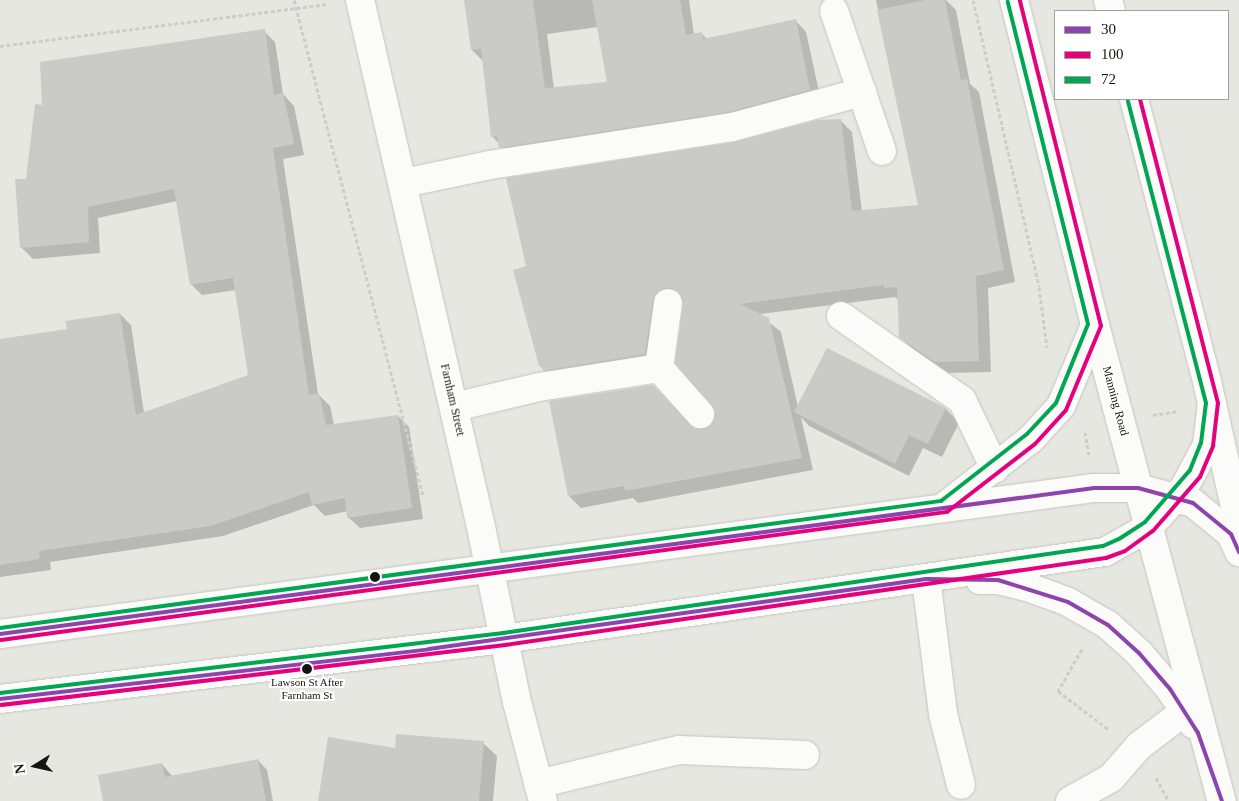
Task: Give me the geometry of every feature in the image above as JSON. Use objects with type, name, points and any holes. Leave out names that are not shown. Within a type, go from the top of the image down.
[{"type":"main road","name":"Manning Road","points":[[1014,0],[1120,422],[1222,801]]},
{"type":"main road","name":"Farnham Street","points":[[360,1],[404,183],[504,639],[540,792]]},
{"type":"main road","points":[[834,11],[882,151]]},
{"type":"main road","points":[[404,183],[490,165],[732,127],[862,92]]},
{"type":"main road","points":[[1134,100],[1212,404],[1239,525]]},
{"type":"main road","points":[[668,303],[659,368],[700,414]]},
{"type":"main road","points":[[841,316],[962,400],[995,469]]},
{"type":"main road","points":[[944,507],[995,469],[1030,439],[1061,406],[1095,325]]},
{"type":"main road","points":[[454,407],[539,387],[659,368]]},
{"type":"main road","points":[[0,699],[504,639],[1105,552],[1149,528],[1176,497],[1201,461],[1211,428],[1212,404]]},
{"type":"main road","points":[[0,634],[1094,488],[1138,488],[1193,503],[1231,534],[1239,552]]},
{"type":"main road","points":[[926,579],[998,580],[1068,602],[1108,625],[1139,653],[1185,711],[1212,764]]},
{"type":"main road","points":[[926,579],[943,714],[961,785]]},
{"type":"main road","points":[[1070,801],[1112,778],[1135,750],[1185,711]]},
{"type":"main road","points":[[540,792],[678,750],[805,756]]},
{"type":"path","points":[[294,0],[423,496]]},
{"type":"path","points":[[973,0],[1039,287],[1048,350]]},
{"type":"path","points":[[0,46],[295,6],[360,1]]},
{"type":"path","points":[[1084,431],[1212,404]]},
{"type":"path","points":[[1083,421],[1090,460]]},
{"type":"path","points":[[1084,644],[1058,691],[1135,750],[1164,788],[1169,801]]},
{"type":"building","points":[[464,0],[533,0],[545,88],[607,82],[592,0],[680,0],[686,35],[702,32],[703,39],[796,19],[810,90],[729,112],[499,148],[497,136],[491,137],[481,49],[471,50]]},
{"type":"building","points":[[925,0],[945,0],[961,80],[967,79],[1004,270],[976,276],[979,361],[935,362],[899,337],[897,287],[884,288],[884,285],[740,304],[769,318],[802,458],[625,491],[624,486],[568,496],[549,401],[653,385],[695,429],[710,426],[715,411],[675,363],[683,305],[682,297],[671,288],[662,289],[653,300],[645,354],[543,371],[542,366],[539,366],[513,270],[526,266],[506,178],[734,142],[817,120],[841,119],[852,211],[918,205],[877,10]]},
{"type":"building","points":[[265,29],[274,95],[283,93],[294,144],[273,148],[309,395],[319,393],[326,425],[398,415],[412,508],[347,518],[345,498],[312,505],[309,492],[211,526],[39,551],[40,559],[0,565],[0,339],[67,329],[65,321],[120,313],[136,415],[248,375],[233,278],[190,285],[174,189],[88,207],[89,242],[20,248],[15,179],[26,179],[35,104],[42,105],[40,62]]},
{"type":"building","points":[[827,348],[946,408],[928,444],[909,435],[895,464],[794,412]]},
{"type":"building","points":[[396,734],[484,741],[479,801],[318,801],[328,737],[395,748]]},
{"type":"building","points":[[258,759],[266,801],[103,801],[98,775],[162,763],[165,777]]},
{"type":"transit line","name":"100","points":[[1,640],[947,512],[1035,444],[1066,410],[1101,326],[1020,0]]},
{"type":"transit line","name":"72","points":[[0,628],[941,501],[1027,434],[1056,403],[1088,324],[1008,2]]},
{"type":"transit line","name":"100","points":[[1,705],[505,645],[1106,558],[1125,551],[1153,531],[1200,477],[1213,446],[1218,403],[1140,100]]},
{"type":"transit line","name":"72","points":[[0,693],[503,633],[1103,546],[1119,539],[1145,522],[1190,470],[1201,443],[1206,403],[1128,101]]},
{"type":"transit line","name":"30","points":[[0,634],[1094,488],[1138,488],[1193,503],[1231,534],[1239,552]]},
{"type":"transit line","name":"30","points":[[0,699],[429,649],[926,579],[998,580],[1068,602],[1108,625],[1139,653],[1170,689],[1198,733],[1222,801]]},
{"type":"place","name":"Lawson St After Farnham St","points":[[307,669]]}]
